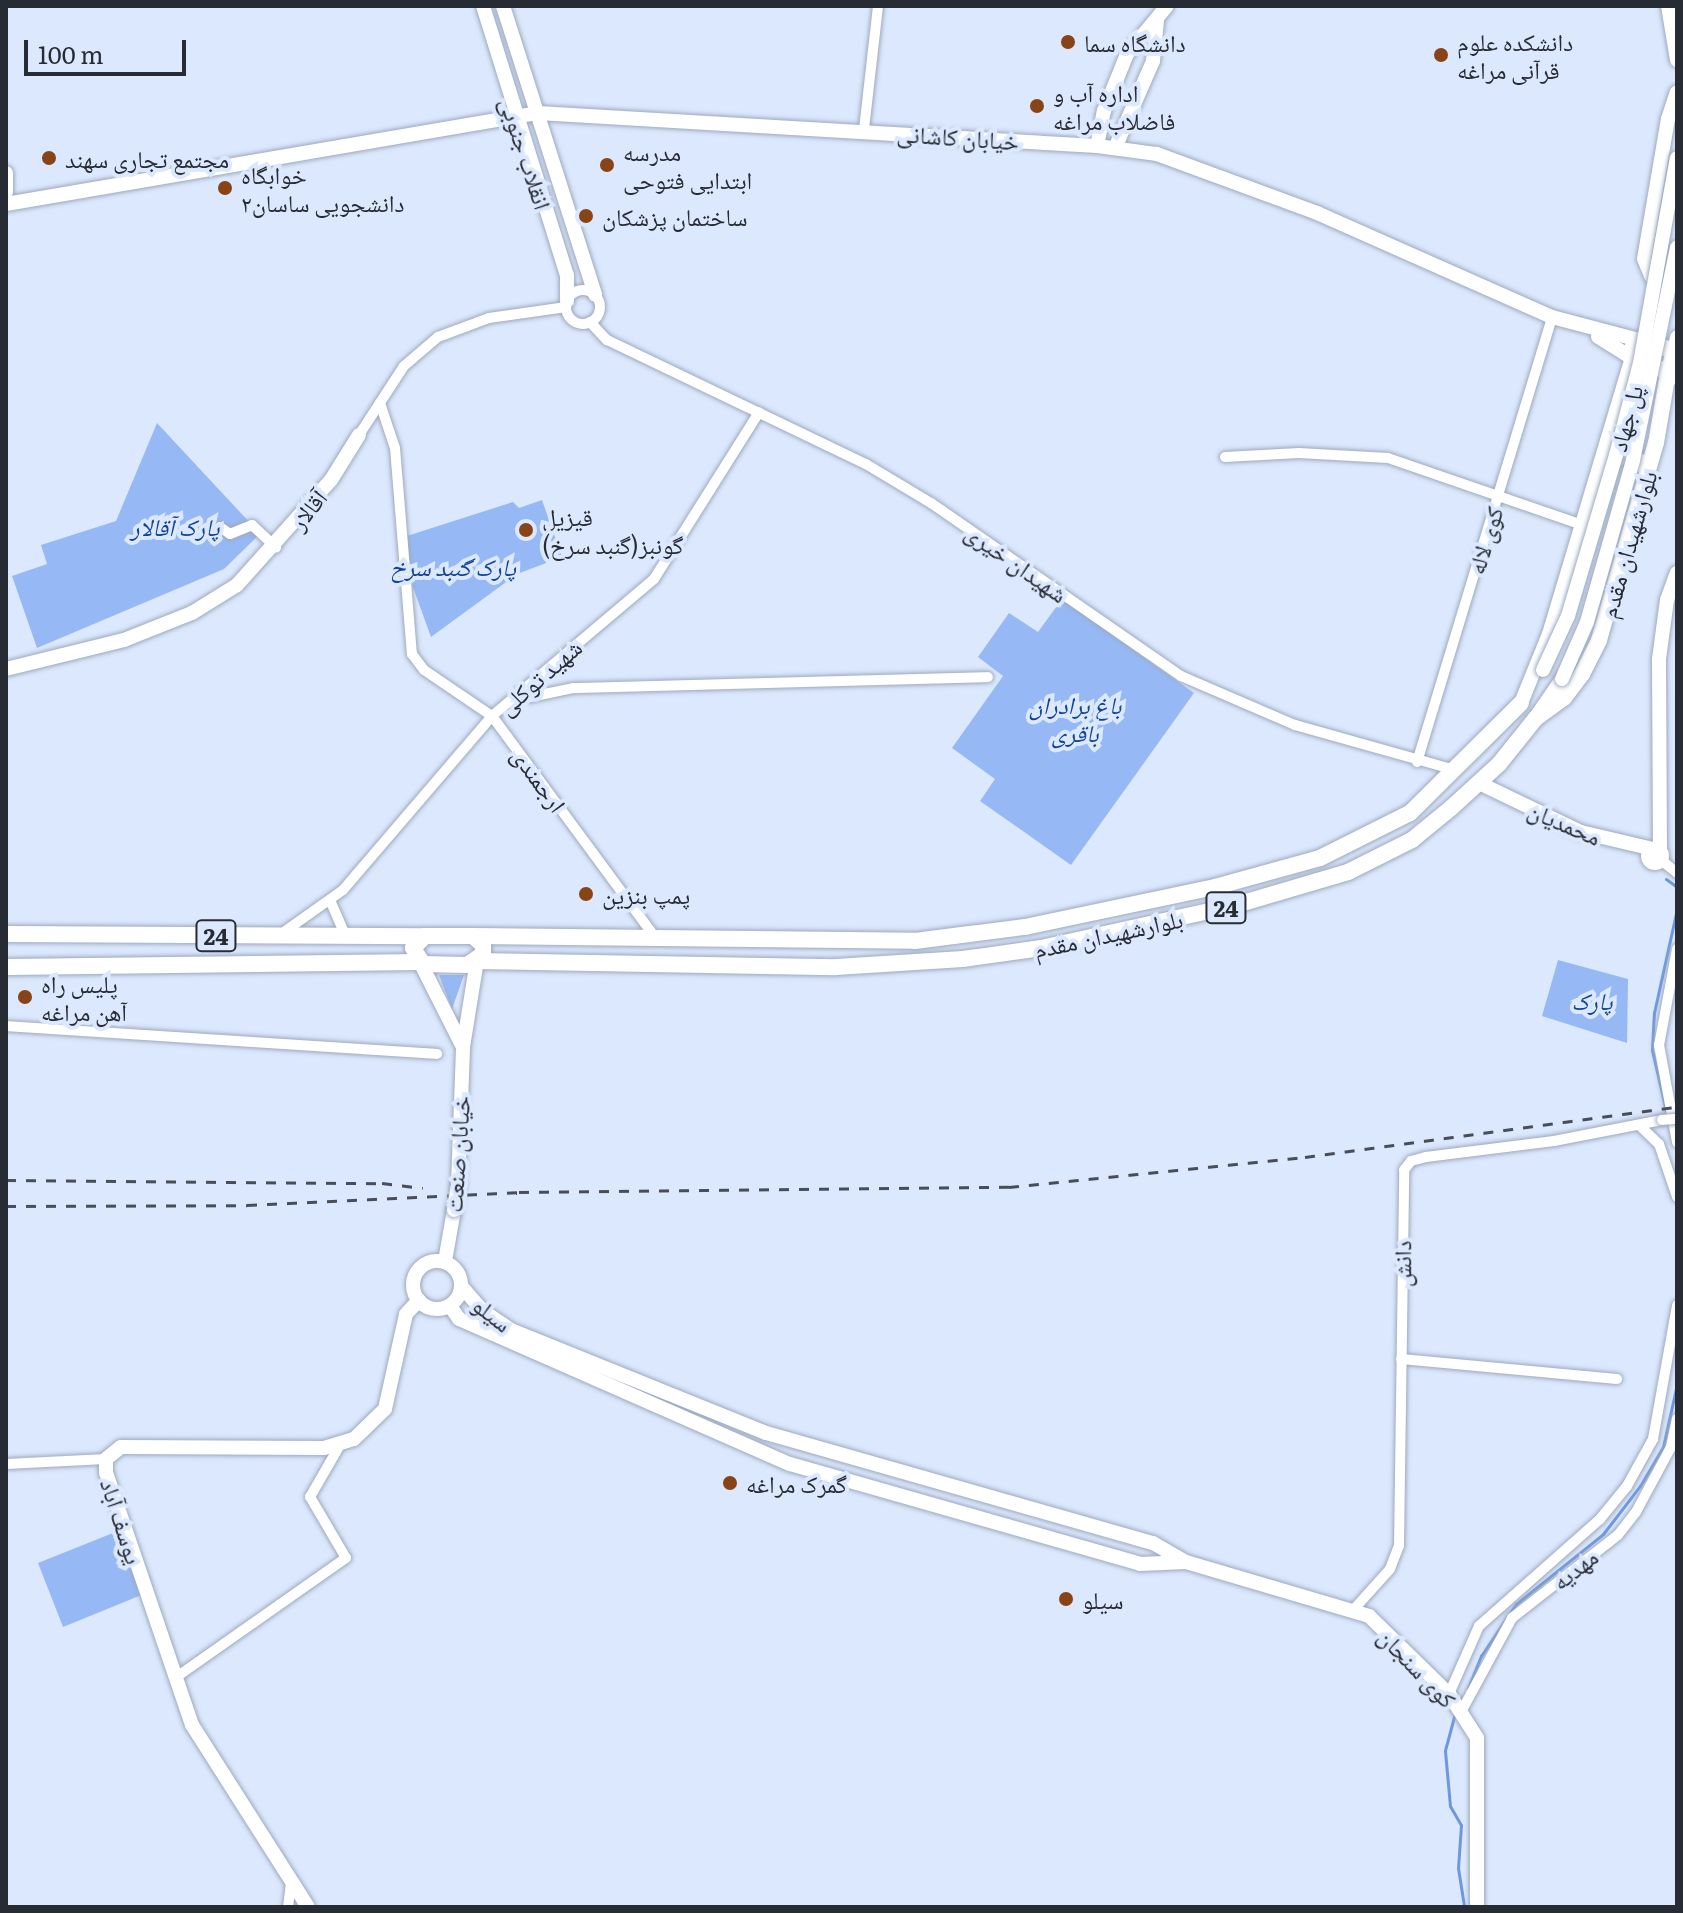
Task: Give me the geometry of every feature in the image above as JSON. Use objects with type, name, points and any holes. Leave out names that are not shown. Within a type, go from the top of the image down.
[{"type":"main road","name":"24","points":[[1632,358],[1639,340],[1676,347],[1673,374]]},
{"type":"main road","points":[[1632,358],[1673,374]]},
{"type":"main road","name":"بلوارشهیدان مقدم","points":[[477,961],[836,967],[1016,953],[1300,890],[1412,840],[1479,783],[1536,718],[1564,698],[1599,640],[1673,374]]},
{"type":"main road","points":[[1662,420],[1677,405]]},
{"type":"main road","points":[[1601,464],[1616,455],[1631,453],[1647,475]]},
{"type":"main road","name":"بلوارشهیدان مقدم","points":[[473,936],[912,941],[1036,925],[1215,887],[1320,858],[1410,813],[1457,771],[1521,703]]},
{"type":"main road","name":"24","points":[[6,934],[473,936]]},
{"type":"main road","points":[[420,962],[413,948],[425,936]]},
{"type":"main road","points":[[473,936],[484,949],[477,961]]},
{"type":"main road","name":"24","points":[[6,967],[477,961]]},
{"type":"street","name":"انقلاب جنوبی","points":[[483,6],[488,35],[567,275],[567,304]]},
{"type":"street","name":"انقلاب جنوبی","points":[[503,6],[595,295]]},
{"type":"street","points":[[864,129],[878,6]]},
{"type":"street","points":[[1097,146],[1104,111],[1127,54],[1167,6]]},
{"type":"street","points":[[1668,6],[1677,60]]},
{"type":"street","points":[[1115,148],[1153,61],[1157,21]]},
{"type":"street","points":[[488,35],[499,40],[509,31]]},
{"type":"street","points":[[1677,92],[1668,119],[1644,259],[1651,276],[1669,283],[1677,280]]},
{"type":"street","name":"خیابان کاشانی","points":[[516,118],[538,113],[864,129],[1097,146],[1157,154],[1317,213],[1552,317],[1582,328],[1639,340]]},
{"type":"street","points":[[6,204],[516,118]]},
{"type":"street","name":"پل جهاد","points":[[1521,703],[1543,670],[1568,616],[1616,455],[1640,363],[1677,158]]},
{"type":"street","points":[[6,173],[6,192]]},
{"type":"street","name":"پل جهاد","points":[[1536,718],[1562,679],[1587,622],[1633,460],[1677,247]]},
{"type":"street","points":[[579,290],[595,295],[600,310],[590,322],[574,321],[567,304],[579,290]]},
{"type":"street","name":"آقالار","points":[[6,669],[124,640],[192,613],[237,585],[276,547],[331,480],[417,351],[438,337],[489,318],[567,304]]},
{"type":"street","name":"کوی لاله","points":[[1417,762],[1552,317]]},
{"type":"street","name":"شهیدان خیری","points":[[590,322],[607,340],[759,412],[931,503],[1181,676],[1295,725],[1457,771]]},
{"type":"street","name":"خیابان کاشانی","points":[[1582,328],[1632,358]]},
{"type":"street","name":"24","points":[[1521,703],[1549,634],[1632,358]]},
{"type":"street","name":"ارجمندی","points":[[380,403],[395,448],[412,654],[424,670],[492,716],[651,932],[650,939]]},
{"type":"street","name":"شهید توکلی","points":[[278,936],[330,900],[492,716],[654,579],[759,412]]},
{"type":"street","points":[[1225,457],[1299,453],[1388,458],[1583,525]]},
{"type":"street","points":[[220,527],[230,534],[252,525],[276,547]]},
{"type":"street","points":[[1677,573],[1667,600],[1659,659],[1656,855],[1677,873]]},
{"type":"street","points":[[530,697],[574,688],[988,677]]},
{"type":"street","name":"محمدیان","points":[[1479,783],[1613,842],[1656,855]]},
{"type":"street","points":[[330,900],[346,937]]},
{"type":"street","points":[[1677,949],[1659,1045],[1677,1142]]},
{"type":"street","name":"خیابان صنعت","points":[[445,1261],[458,1185],[463,1047],[477,961]]},
{"type":"street","name":"خیابان صنعت","points":[[420,962],[463,1047]]},
{"type":"street","points":[[6,1026],[437,1054]]},
{"type":"street","name":"دانش","points":[[1355,1608],[1390,1569],[1399,1546],[1400,1181],[1411,1161],[1677,1119]]},
{"type":"street","points":[[1639,1125],[1659,1144],[1677,1197]]},
{"type":"street","points":[[431,1261],[445,1261],[459,1272],[462,1287],[450,1306],[435,1309],[419,1300],[413,1287],[417,1270],[431,1261]]},
{"type":"street","name":"سیلو","points":[[462,1287],[502,1323],[547,1351],[736,1444],[1140,1564],[1186,1562]]},
{"type":"street","points":[[175,1678],[346,1558],[310,1497],[340,1445],[370,1428],[385,1409],[401,1334],[419,1300]]},
{"type":"street","points":[[1457,1706],[1479,1626],[1600,1519],[1627,1486],[1653,1439],[1672,1368],[1677,1305]]},
{"type":"street","name":"سیلو","points":[[450,1306],[459,1319],[749,1426],[1153,1543],[1186,1562]]},
{"type":"street","points":[[1401,1359],[1617,1379]]},
{"type":"street","name":"مهدیه","points":[[1457,1706],[1512,1618],[1618,1535],[1636,1512],[1671,1447],[1677,1419]]},
{"type":"street","points":[[736,1444],[749,1426]]},
{"type":"street","name":"یوسف آباد","points":[[308,1907],[211,1760],[175,1678],[106,1473],[106,1459],[121,1447],[340,1445]]},
{"type":"street","points":[[6,1464],[106,1459]]},
{"type":"street","name":"کوی سنجان","points":[[1186,1562],[1355,1608],[1457,1706],[1473,1730],[1481,1758],[1474,1874],[1477,1907]]},
{"type":"street","points":[[288,1907],[291,1883]]},
{"type":"green space","name":"پارک آقالار","points":[[157,423],[252,525],[265,529],[224,569],[37,648],[12,576],[47,564],[41,545],[116,521]]},
{"type":"green space","name":"پارک گنبد سرخ","points":[[542,500],[562,557],[517,574],[431,637],[410,579],[407,536],[513,502],[519,508]]},
{"type":"green space","name":"باغ برادران باقری","points":[[1062,599],[1194,693],[1071,865],[980,801],[995,779],[952,748],[1003,676],[978,657],[1009,613],[1038,632]]},
{"type":"green space","name":"پارک","points":[[1558,960],[1628,979],[1627,1043],[1542,1016]]},
{"type":"green space","points":[[439,975],[464,975],[452,1009]]},
{"type":"green space","points":[[118,1531],[144,1594],[63,1627],[38,1563]]},
{"type":"waterway","points":[[1666,879],[1677,887]]},
{"type":"waterway","points":[[1667,1115],[1652,1050],[1654,1013],[1677,908]]},
{"type":"waterway","points":[[1468,1688],[1481,1656],[1516,1604],[1603,1534],[1640,1486],[1663,1447],[1677,1384]]},
{"type":"waterway","points":[[1455,1713],[1445,1751],[1450,1806],[1461,1825],[1458,1868],[1464,1907]]},
{"type":"railway","points":[[6,1206],[247,1205],[519,1192],[1009,1187],[1305,1157],[1677,1107]]},
{"type":"railway","points":[[6,1180],[382,1183],[423,1188]]},
{"type":"place","name":"دانشگاه سما","points":[[1068,42]]},
{"type":"place","name":"دانشکده علوم قرآنی مراغه","points":[[1441,55]]},
{"type":"place","name":"اداره آب و فاضلاب مراغه","points":[[1037,106]]},
{"type":"place","name":"مجتمع تجاری سهند","points":[[49,158]]},
{"type":"place","name":"مدرسه ابتدایی فتوحی","points":[[607,165]]},
{"type":"place","name":"خوابگاه دانشجویی ساسان۲","points":[[225,188]]},
{"type":"place","name":"ساختمان پزشکان","points":[[586,216]]},
{"type":"place","name":"قیزیل گونبز(گنبد سرخ)","points":[[526,530]]},
{"type":"place","name":"پمپ بنزین","points":[[586,894]]},
{"type":"place","name":"پلیس راه آهن مراغه","points":[[25,997]]},
{"type":"place","name":"گمرک مراغه","points":[[730,1483]]},
{"type":"place","name":"سیلو","points":[[1066,1599]]}]
